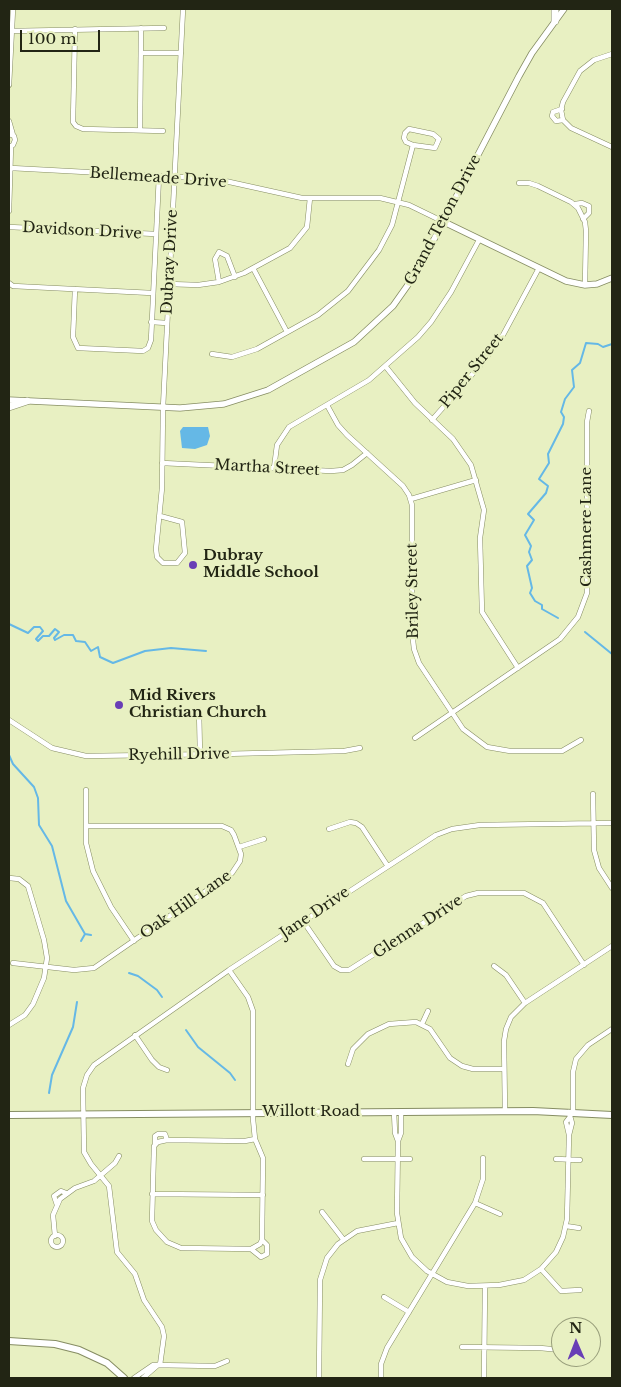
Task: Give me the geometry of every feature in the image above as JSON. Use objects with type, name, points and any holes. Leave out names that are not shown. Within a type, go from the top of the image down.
[{"type":"main road","points":[[555,9],[555,21]]},
{"type":"main road","points":[[9,407],[27,401]]},
{"type":"main road","name":"Willott Road","points":[[9,1116],[253,1112],[505,1111],[612,1115]]},
{"type":"main road","points":[[9,1340],[55,1344],[79,1350],[107,1364],[124,1378]]},
{"type":"street","points":[[9,85],[13,9]]},
{"type":"street","name":"Dubray Drive","points":[[160,516],[182,522],[185,553],[179,562],[168,564],[160,560],[156,552],[160,516],[162,408],[183,9]]},
{"type":"street","name":"Grand Teton Drive","points":[[9,400],[162,408],[203,407],[248,398],[268,390],[338,352],[366,332],[393,306],[417,272],[519,76],[532,53],[564,9]]},
{"type":"street","points":[[140,130],[141,28]]},
{"type":"street","points":[[12,31],[164,28]]},
{"type":"street","points":[[76,29],[73,122],[76,126],[83,129],[163,131]]},
{"type":"street","points":[[141,52],[181,53]]},
{"type":"street","points":[[612,54],[585,66],[574,81],[562,109],[564,120],[571,128],[612,147]]},
{"type":"street","points":[[562,109],[554,112],[552,116],[556,121],[564,120]]},
{"type":"street","points":[[9,121],[11,134],[15,142],[10,146],[9,211]]},
{"type":"street","points":[[409,129],[433,134],[439,139],[435,148],[413,144],[406,142],[404,138],[405,133],[409,129]]},
{"type":"street","points":[[212,354],[237,357],[287,332],[327,308],[357,281],[388,234],[399,202],[413,144]]},
{"type":"street","name":"Bellemeade Drive","points":[[11,168],[216,179],[279,195],[310,198],[380,198],[421,209],[479,240],[566,282],[585,285],[598,284],[612,278]]},
{"type":"street","points":[[76,289],[73,337],[78,348],[143,351],[148,348],[159,176]]},
{"type":"street","points":[[519,183],[532,184],[575,204],[584,219],[586,230],[585,285]]},
{"type":"street","points":[[169,284],[198,285],[219,282],[235,277],[296,243],[307,227],[310,213],[310,198]]},
{"type":"street","points":[[575,204],[582,202],[589,206],[589,213],[584,219]]},
{"type":"street","name":"Davidson Drive","points":[[9,227],[156,234]]},
{"type":"street","points":[[274,468],[277,444],[284,432],[295,422],[347,394],[386,367],[431,322],[455,285],[479,240]]},
{"type":"street","points":[[219,282],[215,259],[219,252],[227,256],[235,277]]},
{"type":"street","points":[[253,268],[287,332]]},
{"type":"street","name":"Piper Street","points":[[432,420],[484,361],[503,335],[539,268]]},
{"type":"street","points":[[9,283],[14,286],[152,293]]},
{"type":"street","points":[[151,322],[167,323]]},
{"type":"street","points":[[386,367],[415,403],[459,446],[471,465],[484,510],[480,538],[482,612],[518,668]]},
{"type":"street","points":[[327,405],[338,424],[403,486],[410,499],[476,480]]},
{"type":"street","name":"Cashmere Lane","points":[[415,738],[518,668],[569,630],[583,606],[587,578],[587,422],[589,411]]},
{"type":"street","name":"Martha Street","points":[[162,463],[343,470],[360,460],[367,452]]},
{"type":"street","name":"Briley Street","points":[[410,499],[414,649],[419,664],[452,712],[471,736],[487,747],[497,750],[562,750],[581,740]]},
{"type":"street","points":[[199,710],[200,754]]},
{"type":"street","name":"Ryehill Drive","points":[[9,720],[24,728],[44,744],[66,753],[93,756],[344,750],[360,748]]},
{"type":"street","points":[[86,790],[86,826],[90,858],[97,881],[134,941]]},
{"type":"street","points":[[593,794],[596,859],[612,888]]},
{"type":"street","points":[[329,829],[350,822],[356,823],[362,827],[388,864]]},
{"type":"street","name":"Jane Drive","points":[[159,1365],[164,1336],[162,1327],[144,1300],[135,1274],[117,1252],[111,1192],[84,1152],[83,1088],[91,1069],[101,1059],[229,970],[388,864],[436,835],[467,826],[612,823]]},
{"type":"street","points":[[86,826],[222,826],[231,830],[239,847],[264,839]]},
{"type":"street","name":"Oak Hill Lane","points":[[13,963],[74,970],[94,968],[232,874],[240,861],[239,847]]},
{"type":"street","points":[[9,878],[25,882],[31,892],[46,946],[46,966],[41,989],[25,1015],[9,1025]]},
{"type":"street","name":"Glenna Drive","points":[[303,921],[334,966],[341,970],[349,970],[466,896],[478,893],[524,893],[542,903],[584,965]]},
{"type":"street","points":[[505,1111],[504,1069],[506,1029],[512,1017],[525,1003],[612,946]]},
{"type":"street","points":[[494,966],[506,975],[525,1003]]},
{"type":"street","points":[[167,1140],[165,1134],[155,1136],[155,1145],[152,1152],[152,1221],[156,1230],[167,1242],[181,1248],[251,1249],[260,1244],[262,1240],[263,1158],[255,1139],[253,1112],[253,1011],[248,997],[229,970]]},
{"type":"street","points":[[422,1024],[428,1010]]},
{"type":"street","points":[[348,1064],[353,1049],[368,1034],[396,1023],[422,1024],[434,1034],[445,1052],[455,1063],[473,1069],[504,1069]]},
{"type":"street","points":[[398,1112],[401,1133],[398,1141],[398,1223],[408,1250],[418,1263],[431,1274],[453,1284],[485,1286],[516,1282],[541,1269],[556,1252],[566,1226],[569,1135],[572,1123],[570,1114],[573,1072],[576,1059],[588,1045],[612,1029]]},
{"type":"street","points":[[135,1036],[152,1060],[159,1067],[167,1070]]},
{"type":"street","points":[[155,1145],[167,1140],[245,1141],[255,1139]]},
{"type":"street","points":[[55,1236],[53,1220],[57,1204],[66,1193],[94,1181],[115,1162],[118,1156]]},
{"type":"street","points":[[364,1158],[410,1159]]},
{"type":"street","points":[[381,1378],[381,1364],[384,1353],[475,1203],[482,1179],[483,1158]]},
{"type":"street","points":[[556,1159],[580,1160]]},
{"type":"street","points":[[152,1194],[263,1195]]},
{"type":"street","points":[[475,1203],[500,1214]]},
{"type":"street","points":[[322,1212],[343,1239]]},
{"type":"street","points":[[319,1378],[320,1280],[327,1258],[343,1239],[365,1228],[398,1223]]},
{"type":"street","points":[[566,1226],[578,1228]]},
{"type":"street","points":[[251,1249],[261,1257],[267,1254],[267,1245],[262,1240]]},
{"type":"street","points":[[541,1269],[562,1291],[580,1290]]},
{"type":"street","points":[[484,1378],[485,1286]]},
{"type":"street","points":[[384,1297],[408,1312]]},
{"type":"street","points":[[462,1348],[551,1350]]},
{"type":"street","points":[[134,1378],[153,1365],[215,1366],[226,1362]]},
{"type":"street","points":[[143,1378],[159,1365]]},
{"type":"water","points":[[183,427],[208,427],[210,436],[207,445],[195,449],[182,448],[180,431]]},
{"type":"waterway","points":[[558,618],[542,609],[542,605],[535,601],[530,593],[532,588],[527,566],[532,560],[529,552],[531,546],[525,535],[534,520],[528,514],[546,493],[548,486],[539,479],[549,463],[548,454],[563,424],[564,417],[561,412],[565,399],[574,387],[572,370],[580,363],[586,343],[598,344],[603,347],[612,344]]},
{"type":"waterway","points":[[9,624],[28,633],[34,627],[40,627],[43,631],[36,639],[38,641],[43,636],[49,636],[55,629],[59,632],[54,638],[55,640],[64,635],[73,635],[76,641],[85,642],[91,651],[98,647],[100,657],[113,663],[145,651],[171,648],[206,651]]},
{"type":"waterway","points":[[585,632],[612,654]]},
{"type":"waterway","points":[[9,755],[13,764],[34,787],[38,798],[39,825],[52,846],[66,901],[85,934],[91,935]]},
{"type":"waterway","points":[[81,941],[85,934]]},
{"type":"waterway","points":[[129,973],[138,976],[157,990],[162,997]]},
{"type":"waterway","points":[[49,1093],[52,1075],[73,1027],[77,1002]]},
{"type":"waterway","points":[[186,1030],[198,1047],[230,1073],[235,1080]]},
{"type":"place","name":"Dubray Middle School","points":[[193,565]]},
{"type":"place","name":"Mid Rivers Christian Church","points":[[119,705]]}]
